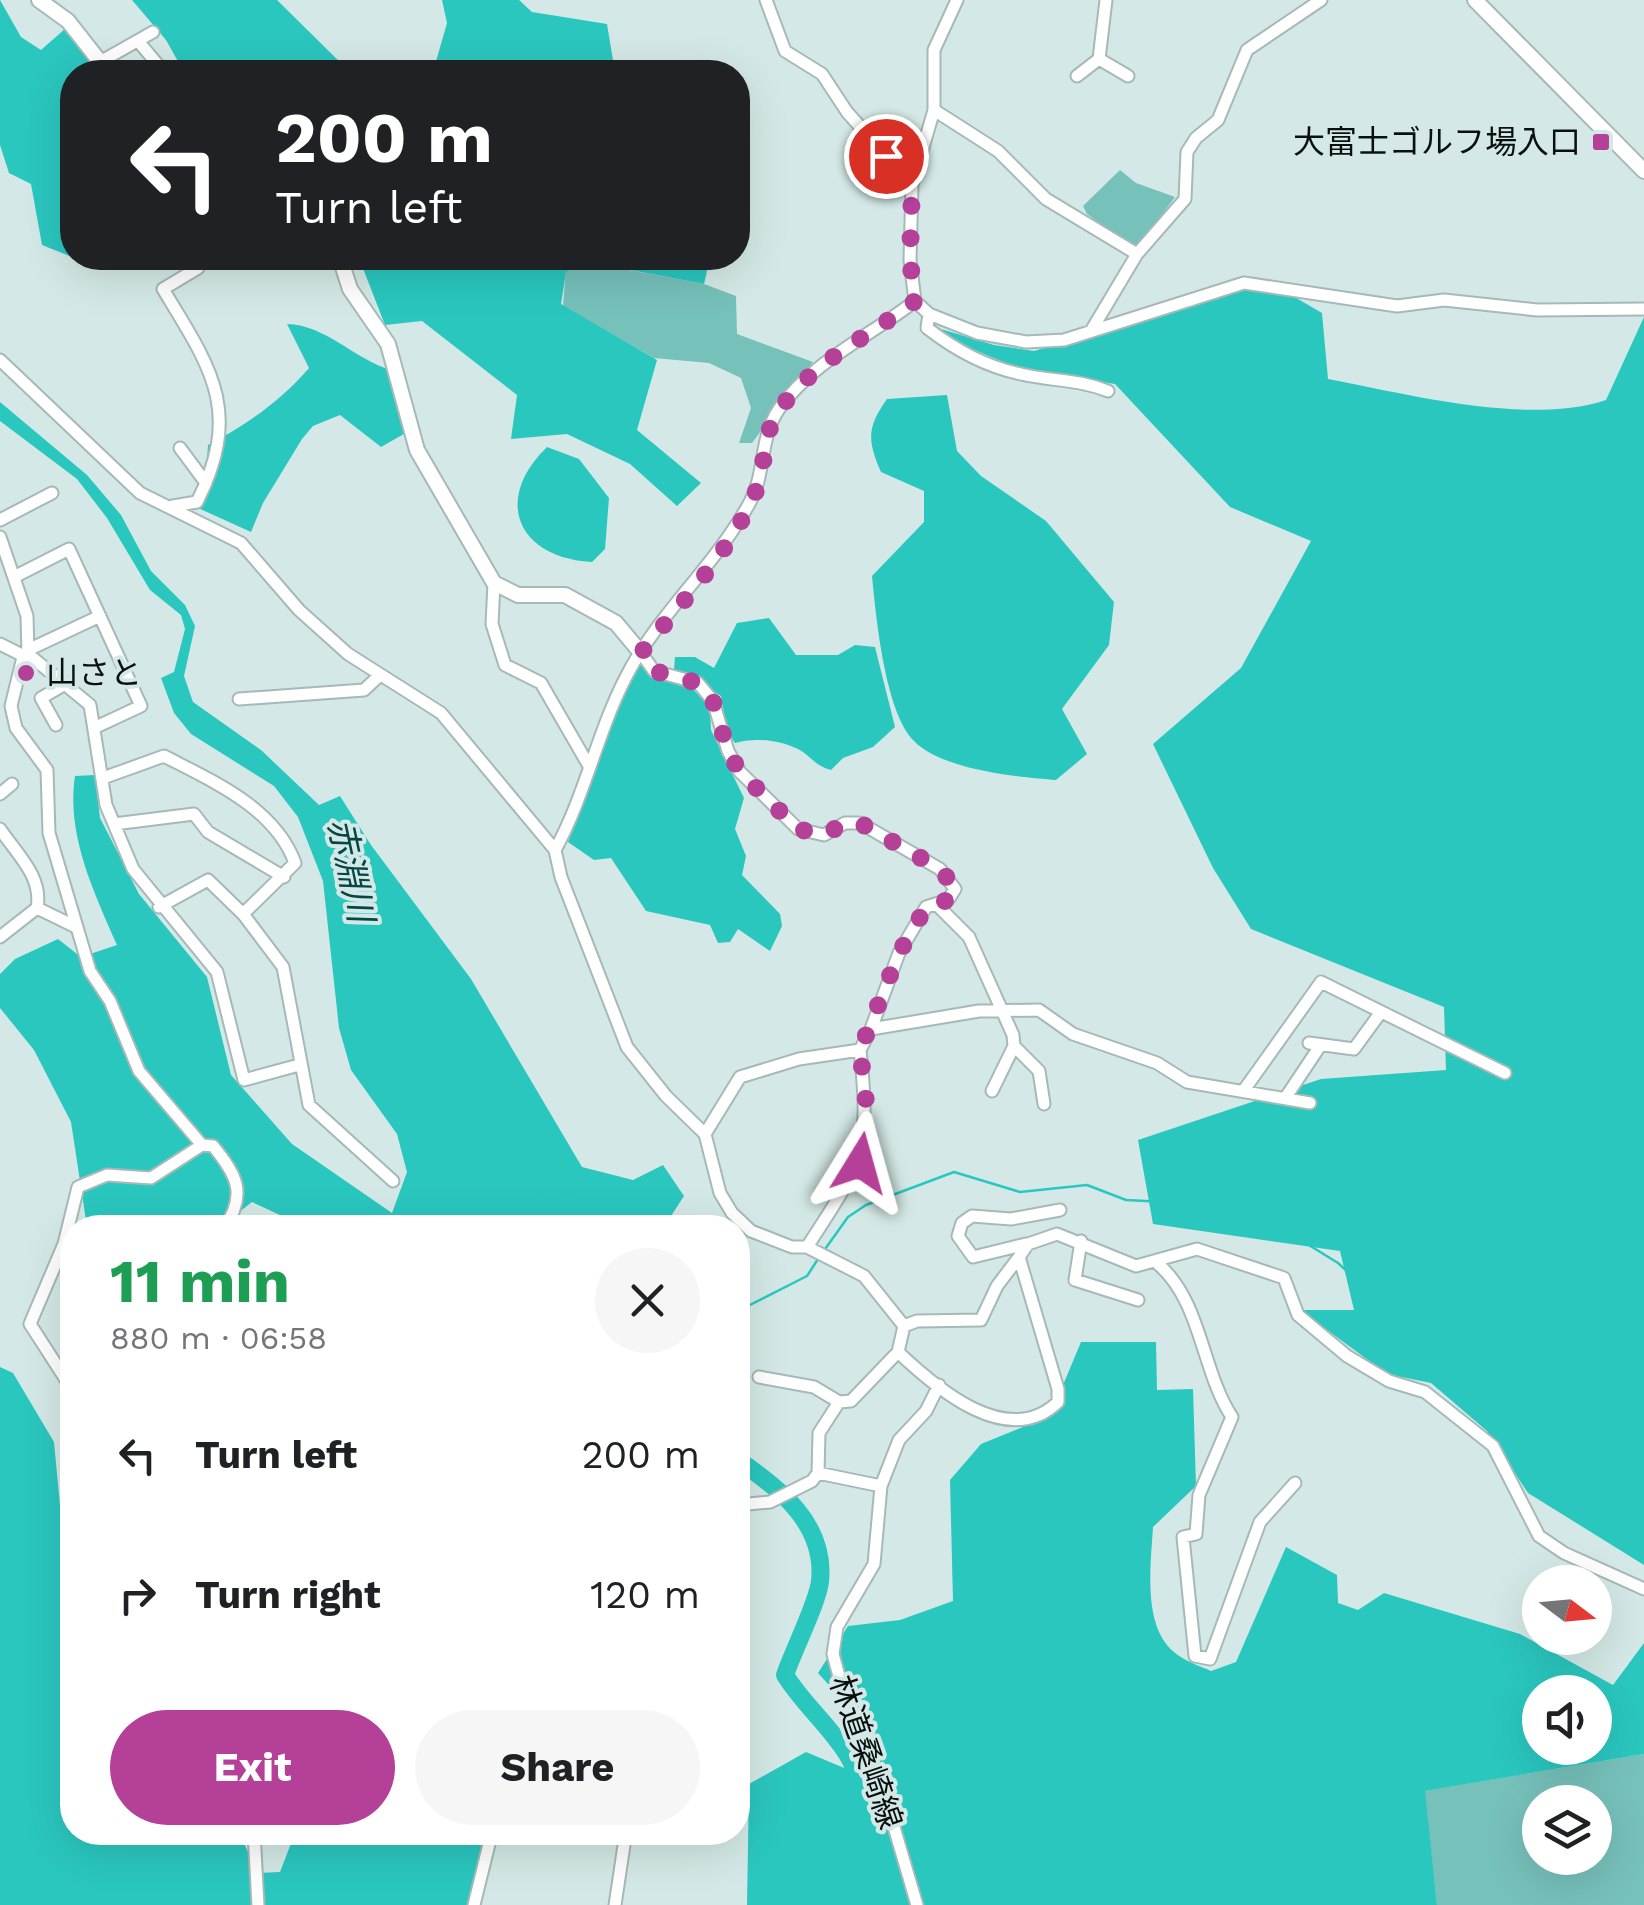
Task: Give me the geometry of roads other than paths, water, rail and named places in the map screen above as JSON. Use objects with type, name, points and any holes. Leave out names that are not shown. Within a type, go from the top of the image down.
[{"type":"street","points":[[39,0],[68,21],[98,60]]},
{"type":"street","points":[[766,0],[785,50],[822,74],[847,112],[912,185]]},
{"type":"street","points":[[957,0],[934,50],[934,110],[912,185],[910,260],[915,301],[929,314],[977,334],[1026,342],[1064,340],[1244,284],[1397,306],[1444,300],[1536,310],[1644,309]]},
{"type":"street","points":[[1077,76],[1099,59],[1106,0]]},
{"type":"street","points":[[1090,332],[1137,254],[1185,199],[1187,152],[1196,138],[1218,120],[1248,50],[1320,0]]},
{"type":"street","points":[[1475,0],[1644,171]]},
{"type":"street","points":[[114,60],[153,32]]},
{"type":"street","points":[[138,40],[154,60]]},
{"type":"street","points":[[1099,59],[1128,76]]},
{"type":"street","points":[[934,110],[998,150],[1046,199],[1137,254]]},
{"type":"street","points":[[1614,142],[1644,150]]},
{"type":"street","points":[[173,506],[197,502],[221,438],[214,374],[163,289],[195,270]]},
{"type":"street","points":[[344,270],[350,289],[388,344],[417,450],[494,583],[492,624],[506,665],[542,683],[589,766]]},
{"type":"street","points":[[555,850],[579,806],[589,766],[622,685],[641,653],[719,554],[747,507],[760,478],[766,435],[779,410],[823,363],[915,301]]},
{"type":"street","points":[[929,314],[928,328],[986,362],[1022,374],[1081,380],[1108,390]]},
{"type":"street","points":[[2,367],[140,493],[173,506],[241,544],[299,610],[380,676],[441,713],[555,850],[568,895],[627,1047],[704,1134],[714,1176],[733,1215]]},
{"type":"street","points":[[180,448],[206,483]]},
{"type":"street","points":[[0,520],[52,493]]},
{"type":"street","points":[[0,537],[27,616],[27,653],[10,706],[16,728],[46,770],[49,833],[74,926],[90,971],[110,1001],[139,1071],[202,1145]]},
{"type":"street","points":[[14,577],[69,549],[140,706],[96,726]]},
{"type":"street","points":[[494,583],[518,595],[565,595],[616,623],[654,671],[698,683],[713,701],[728,751],[740,772],[798,829],[824,835],[845,823],[860,823],[940,869],[956,889],[937,905],[926,907],[899,953],[860,1050],[867,1110],[860,1163],[810,1248]]},
{"type":"street","points":[[27,653],[100,616]]},
{"type":"street","points":[[0,644],[27,653],[90,704],[106,806],[133,870],[159,907],[217,972],[244,1080],[298,1065]]},
{"type":"street","points":[[239,699],[364,690],[380,676]]},
{"type":"street","points":[[56,725],[41,698],[67,683]]},
{"type":"street","points":[[103,778],[164,756],[211,781],[280,830],[295,863],[243,914]]},
{"type":"street","points":[[0,794],[12,784]]},
{"type":"street","points":[[114,824],[194,814],[208,832],[284,877]]},
{"type":"street","points":[[0,829],[36,877],[37,908]]},
{"type":"street","points":[[159,907],[208,880],[243,914],[283,967],[298,1065],[317,1116],[393,1181]]},
{"type":"street","points":[[937,905],[969,937],[1014,1046],[1039,1071],[1044,1104]]},
{"type":"street","points":[[37,908],[74,926]]},
{"type":"street","points":[[3,929],[37,908]]},
{"type":"street","points":[[1244,1090],[1321,982],[1505,1073]]},
{"type":"street","points":[[870,1029],[1001,1011],[1039,1010],[1073,1034],[1157,1063],[1188,1082],[1310,1103]]},
{"type":"street","points":[[1286,1098],[1314,1045],[1354,1049],[1381,1012]]},
{"type":"street","points":[[992,1090],[1014,1046]]},
{"type":"street","points":[[704,1134],[740,1077],[799,1059],[860,1050]]},
{"type":"street","points":[[71,1215],[78,1186],[106,1175],[151,1178],[202,1145],[213,1146],[238,1176],[238,1200],[230,1215]]},
{"type":"street","points":[[1060,1210],[1010,1219],[972,1216],[962,1223],[958,1236],[972,1257],[1057,1234],[1136,1266],[1197,1250],[1284,1278],[1298,1315],[1347,1356],[1389,1381],[1425,1392],[1493,1446],[1540,1536],[1564,1553],[1644,1589]]},
{"type":"street","points":[[750,1229],[792,1247],[810,1248],[864,1276],[904,1326]]},
{"type":"street","points":[[1080,1241],[1075,1280],[1138,1300]]},
{"type":"street","points":[[904,1326],[918,1321],[981,1320],[997,1286],[1030,1242]]},
{"type":"street","points":[[60,1253],[30,1324],[60,1370]]},
{"type":"street","points":[[898,1352],[954,1399],[1012,1422],[1045,1414],[1058,1402],[1019,1256]]},
{"type":"street","points":[[1157,1263],[1169,1273],[1192,1313],[1217,1394],[1232,1417],[1199,1495],[1196,1534],[1184,1538],[1195,1656],[1210,1659],[1260,1522],[1295,1483]]},
{"type":"street","points":[[758,1377],[814,1388],[839,1402],[851,1401],[898,1352],[904,1326]]},
{"type":"street","name":"林道桑崎線","points":[[917,1905],[879,1782],[850,1717],[833,1654],[837,1627],[874,1564],[881,1486],[899,1440],[926,1411],[939,1385]]},
{"type":"street","points":[[750,1504],[770,1502],[802,1489],[818,1473],[820,1433],[839,1402]]},
{"type":"street","points":[[818,1473],[881,1486]]},
{"type":"street","points":[[255,1845],[258,1905]]},
{"type":"street","points":[[474,1905],[489,1845]]},
{"type":"street","points":[[614,1905],[624,1845]]},
{"type":"waterway","name":"赤淵川","points":[[447,1159],[538,1188],[554,1197],[571,1215]]},
{"type":"waterway","points":[[823,1252],[848,1217],[866,1205],[954,1172],[1020,1192],[1087,1185],[1126,1200],[1204,1204],[1239,1222],[1291,1234],[1338,1263],[1408,1328],[1453,1338],[1496,1376],[1513,1402],[1519,1429],[1562,1460],[1598,1471],[1644,1451]]},
{"type":"waterway","points":[[750,1305],[807,1276],[818,1259]]},
{"type":"waterway","name":"赤淵川","points":[[750,1469],[797,1510],[808,1525],[820,1561],[818,1590],[785,1675],[840,1743],[855,1771],[859,1829],[842,1905]]},
{"type":"place","name":"大富士ゴルフ場入口","points":[[1601,142]]},
{"type":"place","name":"山さと","points":[[26,673]]}]
